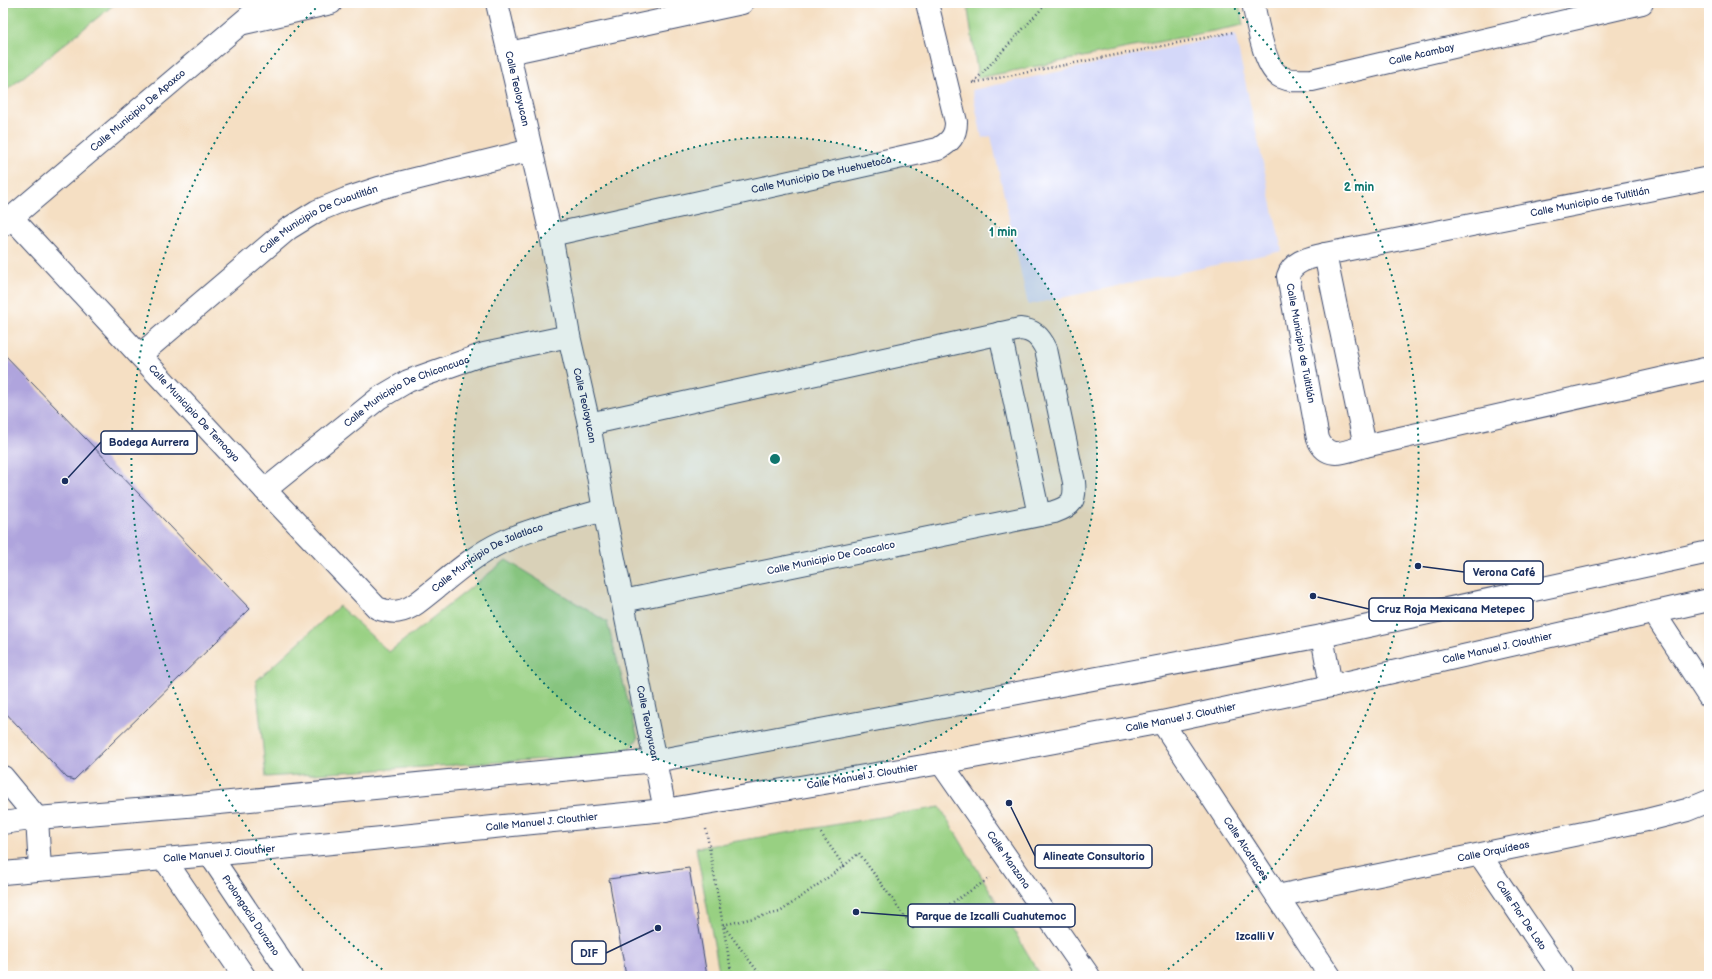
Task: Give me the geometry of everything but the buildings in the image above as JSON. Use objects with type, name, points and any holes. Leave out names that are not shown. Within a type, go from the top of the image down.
[{"type":"street","name":"Calle Municipio De Apaxco","points":[[7,221],[265,3]]},
{"type":"street","points":[[241,24],[331,3]]},
{"type":"street","name":"Calle Teoloyucan","points":[[497,3],[550,235],[665,810]]},
{"type":"street","points":[[509,53],[742,3]]},
{"type":"street","name":"Calle Municipio De Huehuetoca","points":[[550,235],[938,149],[948,143],[956,131],[956,122],[927,3]]},
{"type":"street","name":"Calle Acambay","points":[[1253,3],[1267,59],[1272,69],[1280,77],[1292,81],[1312,80],[1642,3]]},
{"type":"street","name":"Calle Municipio De Cuautitlán","points":[[140,355],[288,229],[317,212],[346,199],[379,188],[531,150]]},
{"type":"street","name":"Calle Municipio de Tultitlán","points":[[1709,178],[1325,254],[1303,261],[1294,267],[1288,276],[1318,439],[1325,450],[1331,453],[1339,453],[1709,368]]},
{"type":"street","name":"Calle Municipio De Temoaya","points":[[7,221],[140,355],[377,608]]},
{"type":"street","points":[[1325,254],[1365,446]]},
{"type":"street","name":"Calle Municipio De Coacalco","points":[[589,424],[1020,329],[1029,330],[1037,335],[1043,344],[1071,466],[1075,494],[1072,502],[1064,509],[623,601]]},
{"type":"street","points":[[1000,333],[1039,515]]},
{"type":"street","name":"Calle Municipio De Chiconcuac","points":[[265,490],[379,398],[408,381],[484,354],[569,336]]},
{"type":"street","name":"Calle Municipio De Jalatlaco","points":[[377,608],[388,612],[402,612],[415,604],[477,556],[501,542],[527,532],[604,510]]},
{"type":"street","points":[[3,823],[37,818],[199,805],[655,761],[1322,636],[1709,552]]},
{"type":"street","name":"Calle Manuel J. Clouthier","points":[[3,873],[165,860],[665,810],[941,763],[1162,722],[1331,686],[1709,600]]},
{"type":"street","points":[[1654,613],[1709,697]]},
{"type":"street","points":[[1322,636],[1331,686]]},
{"type":"street","name":"Calle Alcatraces","points":[[1162,722],[1330,976]]},
{"type":"street","name":"Calle Manzana","points":[[941,763],[1089,976]]},
{"type":"street","points":[[3,777],[37,818],[40,869]]},
{"type":"street","name":"Calle Orquídeas","points":[[1277,896],[1647,820],[1687,810],[1709,801]]},
{"type":"street","name":"Prolongacia Durazno","points":[[210,855],[291,976]]},
{"type":"street","name":"Calle Flor De Loto","points":[[1480,855],[1562,976]]},
{"type":"street","points":[[165,860],[244,976]]},
{"type":"path","points":[[974,82],[1047,3]]},
{"type":"path","points":[[948,87],[1259,27]]},
{"type":"path","points":[[700,804],[732,976]]},
{"type":"path","points":[[820,832],[844,866]]},
{"type":"path","points":[[723,925],[780,912],[844,866],[859,853],[914,928],[1011,864]]},
{"type":"path","points":[[723,925],[761,976]]},
{"type":"shaded area","points":[[1235,34],[1282,251],[1028,305],[991,136],[982,138],[972,90]]},
{"type":"green space","points":[[3,3],[116,3],[3,93]]},
{"type":"green space","points":[[967,3],[1239,3],[1243,25],[978,78]]},
{"type":"green space","points":[[506,560],[607,622],[638,738],[626,754],[266,777],[256,681],[339,606],[389,652]]},
{"type":"green space","points":[[940,807],[1041,976],[720,976],[696,848]]},
{"type":"place","name":"Bodega Aurrera","points":[[65,481]]},
{"type":"place","name":"Verona Café","points":[[1418,566]]},
{"type":"place","name":"Cruz Roja Mexicana Metepec","points":[[1313,596]]},
{"type":"place","name":"Alineate Consultorio","points":[[1009,803]]},
{"type":"place","name":"Parque de Izcalli Cuahutemoc","points":[[856,912]]},
{"type":"place","name":"DIF","points":[[658,928]]},
{"type":"district","name":"Izcalli V","points":[[1255,936]]}]
